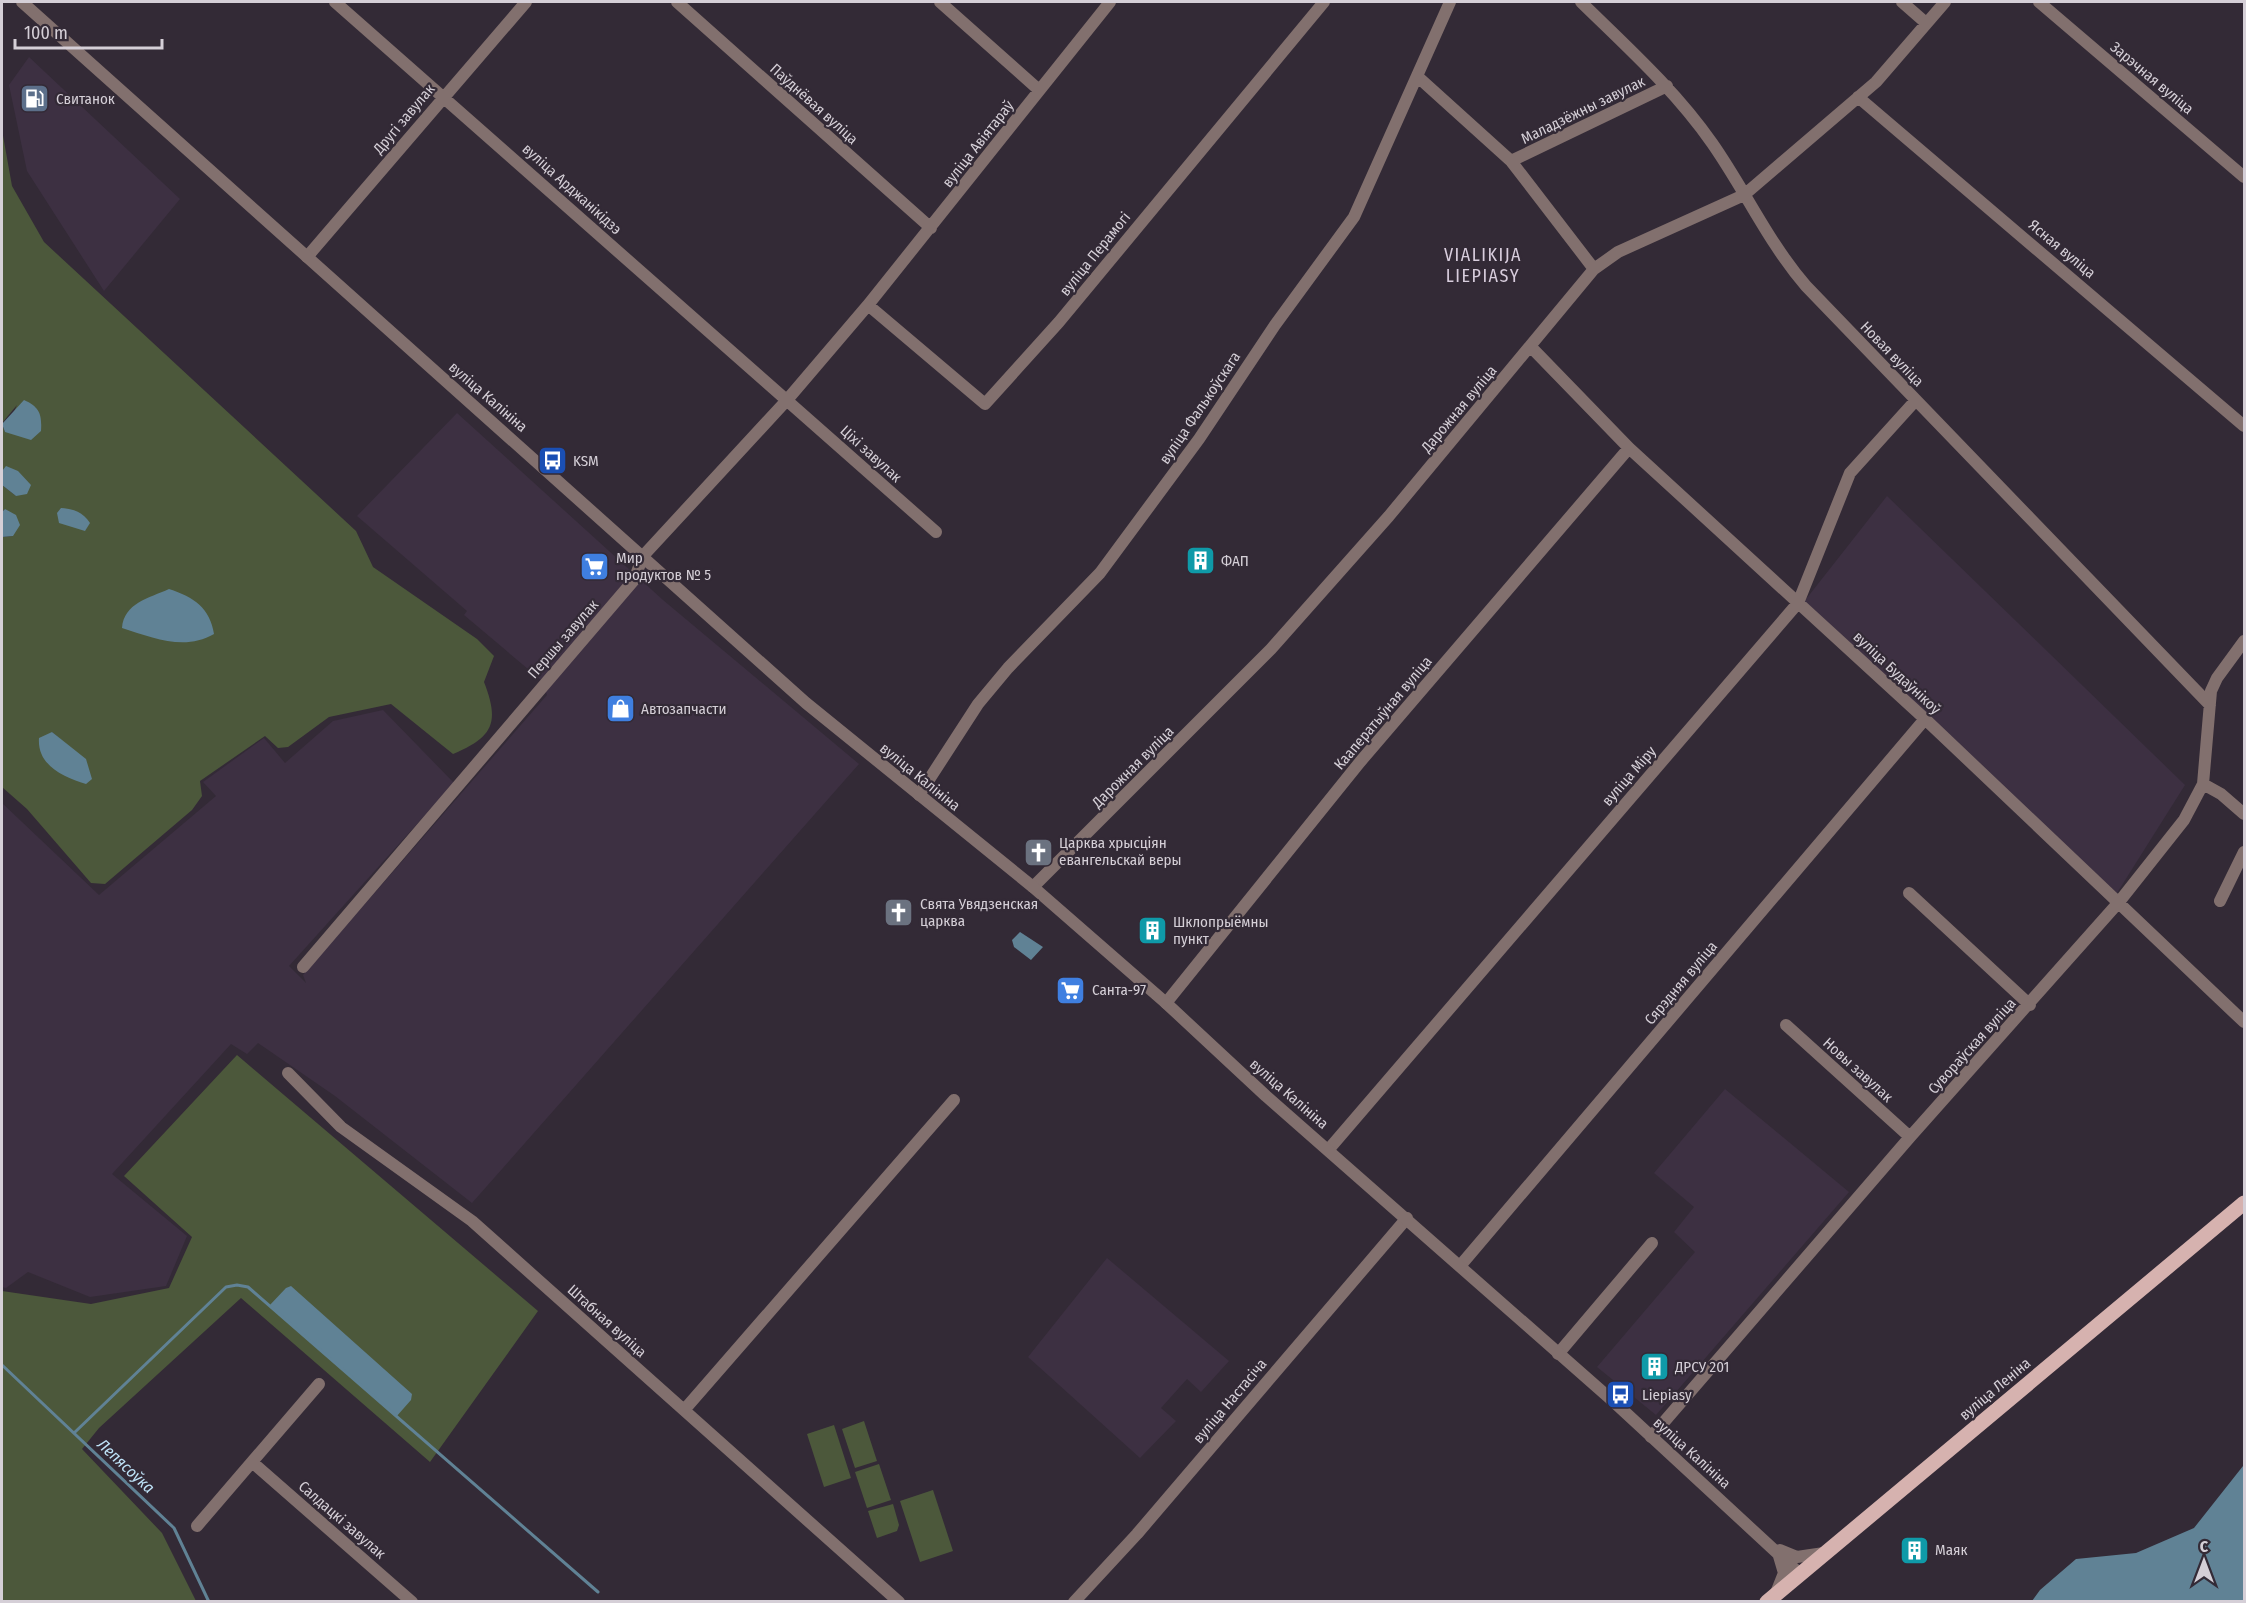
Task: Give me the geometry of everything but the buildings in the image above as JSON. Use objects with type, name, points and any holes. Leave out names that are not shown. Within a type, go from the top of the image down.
[{"type":"main road","name":"вуліца Леніна","points":[[1771,1598],[2244,1203]]},
{"type":"street","name":"вуліца Калініна","points":[[22,2],[806,703],[1034,887],[1166,1003],[1266,1096],[1407,1218],[1772,1545],[1800,1574]]},
{"type":"street","name":"вуліца Арджанікідзэ","points":[[335,2],[787,400]]},
{"type":"street","name":"Другі завулак","points":[[307,257],[526,2]]},
{"type":"street","name":"Паўднёвая вуліца","points":[[677,2],[931,228]]},
{"type":"street","points":[[940,2],[1039,90]]},
{"type":"street","name":"вуліца Авіятараў","points":[[868,304],[1110,2]]},
{"type":"street","name":"вуліца Перамогі","points":[[868,304],[986,404],[1059,322],[1323,2]]},
{"type":"street","name":"вуліца Фалькоўскага","points":[[919,795],[978,704],[1008,668],[1100,573],[1199,439],[1275,325],[1354,217],[1450,2]]},
{"type":"street","name":"Новая вуліца","points":[[1581,2],[1667,86],[1713,143],[1781,257],[2210,705]]},
{"type":"street","points":[[1902,2],[1926,23]]},
{"type":"street","name":"Дарожная вуліца","points":[[1034,887],[1271,650],[1389,516],[1594,269],[1618,252],[1744,195],[1876,82],[1945,2]]},
{"type":"street","name":"Зарэчная вуліца","points":[[2039,2],[2244,177]]},
{"type":"street","points":[[1418,77],[1511,161],[1594,269]]},
{"type":"street","name":"Маладзёжны завулак","points":[[1511,161],[1667,86]]},
{"type":"street","name":"Ясная вуліца","points":[[1858,97],[2244,426]]},
{"type":"street","name":"Першы завулак","points":[[303,968],[634,580],[643,556],[787,400],[868,304]]},
{"type":"street","name":"вуліца Будаўнікоў","points":[[1530,346],[1629,448],[1925,719],[2244,1022]]},
{"type":"street","name":"Ціхі завулак","points":[[787,400],[936,532]]},
{"type":"street","name":"вуліца Міру","points":[[1329,1149],[1798,603],[1850,474],[1916,400]]},
{"type":"street","name":"Кааператыўная вуліца","points":[[1166,1003],[1360,762],[1629,448]]},
{"type":"street","name":"Сувораўская вуліца","points":[[1652,1437],[1910,1137],[2030,1005],[2119,902],[2184,820],[2203,784],[2211,691],[2217,678],[2244,642]]},
{"type":"street","name":"Сярэдняя вуліца","points":[[1460,1266],[1925,719]]},
{"type":"street","points":[[2203,784],[2221,794],[2244,814]]},
{"type":"street","points":[[2220,901],[2244,852]]},
{"type":"street","points":[[1909,893],[2030,1005]]},
{"type":"street","name":"Новы завулак","points":[[1786,1025],[1910,1137]]},
{"type":"street","name":"Штабная вуліца","points":[[288,1073],[341,1127],[472,1221],[899,1602]]},
{"type":"street","points":[[685,1409],[954,1100]]},
{"type":"street","name":"вуліца Настасіча","points":[[1074,1602],[1137,1533],[1407,1218]]},
{"type":"street","points":[[1558,1354],[1652,1243]]},
{"type":"street","points":[[197,1527],[319,1384]]},
{"type":"street","name":"Салдацкі завулак","points":[[252,1462],[412,1602]]},
{"type":"street","points":[[1772,1545],[1797,1557],[1821,1554],[1829,1550]]},
{"type":"street","points":[[1771,1598],[1784,1567],[1772,1545]]},
{"type":"shaded area","points":[[29,57],[180,199],[104,291],[27,171],[9,85]]},
{"type":"shaded area","points":[[457,413],[663,600],[859,764],[472,1203],[335,1096],[258,1043],[247,1054],[231,1044],[112,1174],[187,1236],[166,1286],[90,1297],[28,1272],[6,1288],[2,1287],[2,803],[99,895],[216,796],[203,782],[264,738],[285,763],[333,721],[383,710],[454,783],[289,966],[306,983],[303,975],[547,695],[541,680],[464,615],[467,611],[357,516]]},
{"type":"shaded area","points":[[1887,496],[2185,785],[2117,893],[1803,603]]},
{"type":"shaded area","points":[[1725,1089],[1849,1192],[1656,1415],[1597,1367],[1695,1252],[1674,1232],[1694,1207],[1654,1173]]},
{"type":"shaded area","points":[[1107,1258],[1229,1361],[1201,1392],[1187,1379],[1161,1408],[1176,1421],[1140,1458],[1028,1357]]},
{"type":"green space","points":[[2,130],[12,186],[44,242],[356,531],[373,567],[477,639],[494,656],[484,682],[492,708],[490,727],[485,735],[453,754],[391,704],[329,717],[288,747],[278,748],[265,736],[200,781],[202,796],[192,810],[105,884],[91,883],[27,809],[2,787],[2,537],[13,536],[5,509],[2,512],[2,485],[16,496],[6,467],[2,471],[2,424],[5,432],[17,405],[2,423]],"holes":[[[52,732],[68,746],[45,760]]]},
{"type":"green space","points":[[237,1055],[538,1311],[430,1462],[241,1298],[99,1428],[82,1449],[162,1533],[196,1601],[2,1602],[2,1291],[91,1304],[169,1288],[192,1237],[124,1176]]},
{"type":"green space","points":[[864,1421],[877,1461],[855,1468],[842,1429]]},
{"type":"green space","points":[[834,1425],[851,1478],[824,1487],[807,1434]]},
{"type":"green space","points":[[879,1464],[891,1500],[867,1508],[855,1472]]},
{"type":"green space","points":[[933,1490],[953,1551],[920,1562],[900,1501]]},
{"type":"green space","points":[[893,1504],[899,1525],[897,1531],[877,1538],[868,1511]]},
{"type":"water","points":[[24,400],[37,409],[41,420],[41,431],[31,440],[5,432],[2,424]]},
{"type":"water","points":[[6,466],[18,471],[31,485],[27,494],[16,496],[2,485],[2,471]]},
{"type":"water","points":[[61,508],[74,510],[84,516],[90,523],[85,531],[59,523],[57,513]]},
{"type":"water","points":[[5,509],[16,515],[20,525],[13,536],[2,537],[2,512]]},
{"type":"water","points":[[169,589],[193,600],[205,610],[214,634],[192,642],[180,642],[157,639],[122,628],[127,613],[132,607]]},
{"type":"water","points":[[52,732],[86,759],[92,779],[86,784],[60,773],[42,756],[39,738]]},
{"type":"water","points":[[1020,932],[1043,947],[1031,960],[1014,947],[1012,940]]},
{"type":"water","points":[[291,1286],[412,1394],[411,1400],[396,1417],[269,1306],[286,1288]]},
{"type":"water","points":[[2244,1413],[2244,1601],[2032,1601],[2040,1590],[2076,1559],[2136,1553],[2194,1528],[2243,1466]]},
{"type":"waterway","points":[[74,1433],[226,1287],[237,1285],[248,1287],[598,1592]]},
{"type":"waterway","name":"Лепясоўка","points":[[2,1365],[174,1528],[209,1602]]},
{"type":"place","name":"Свитанок","points":[[35,99]]},
{"type":"place","name":"KSM","points":[[552,461]]},
{"type":"place","name":"ФАП","points":[[1200,561]]},
{"type":"place","name":"Мир продуктов № 5","points":[[595,567]]},
{"type":"place","name":"Автозапчасти","points":[[620,709]]},
{"type":"place","name":"Царква хрысціян евангельскай веры","points":[[1038,852]]},
{"type":"place","name":"Свята Увядзенская царква","points":[[899,913]]},
{"type":"place","name":"Шклопрыёмны пункт","points":[[1152,931]]},
{"type":"place","name":"Санта-97","points":[[1071,990]]},
{"type":"place","name":"ДРСУ 201","points":[[1654,1367]]},
{"type":"place","name":"Liepiasy","points":[[1621,1395]]},
{"type":"place","name":"Маяк","points":[[1914,1550]]},
{"type":"district","name":"VIALIKIJA LIEPIASY","points":[[1483,265]]}]
